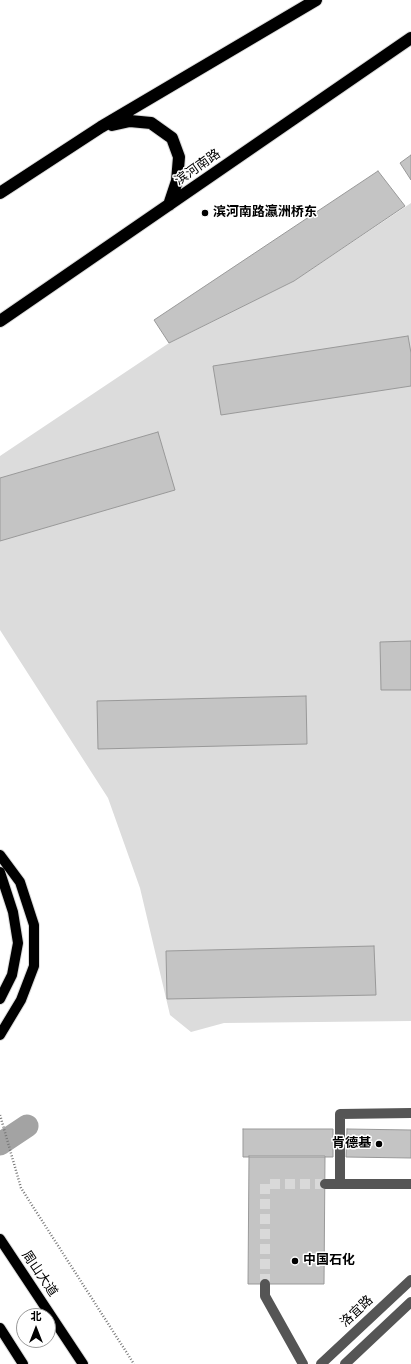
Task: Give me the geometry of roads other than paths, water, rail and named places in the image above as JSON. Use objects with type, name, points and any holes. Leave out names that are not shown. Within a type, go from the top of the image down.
[{"type":"highway","points":[[0,193],[101,128],[316,0]]},
{"type":"highway","name":"滨河南路","points":[[0,321],[411,38]]},
{"type":"highway","points":[[101,128],[130,121],[151,123],[172,138],[179,157],[177,182],[169,205]]},
{"type":"main road","points":[[0,855],[20,882],[34,925],[34,966],[20,1000],[0,1035]]},
{"type":"main road","points":[[0,872],[13,912],[18,942],[12,975],[0,999]]},
{"type":"main road","name":"周山大道","points":[[0,1239],[83,1364]]},
{"type":"main road","points":[[0,1328],[23,1364]]},
{"type":"street","points":[[340,1184],[340,1114],[411,1113]]},
{"type":"street","points":[[325,1184],[411,1184]]},
{"type":"street","name":"洛宜路","points":[[321,1364],[411,1280]]},
{"type":"street","points":[[265,1284],[265,1296],[303,1364]]},
{"type":"street","points":[[344,1364],[411,1302]]},
{"type":"waterway","points":[[0,1144],[27,1126]]},
{"type":"tunnel","points":[[265,1284],[265,1184],[325,1184]]},
{"type":"place","name":"滨河南路瀛洲桥东","points":[[205,213]]},
{"type":"place","name":"肯德基","points":[[379,1144]]},
{"type":"place","name":"中国石化","points":[[295,1261]]}]
